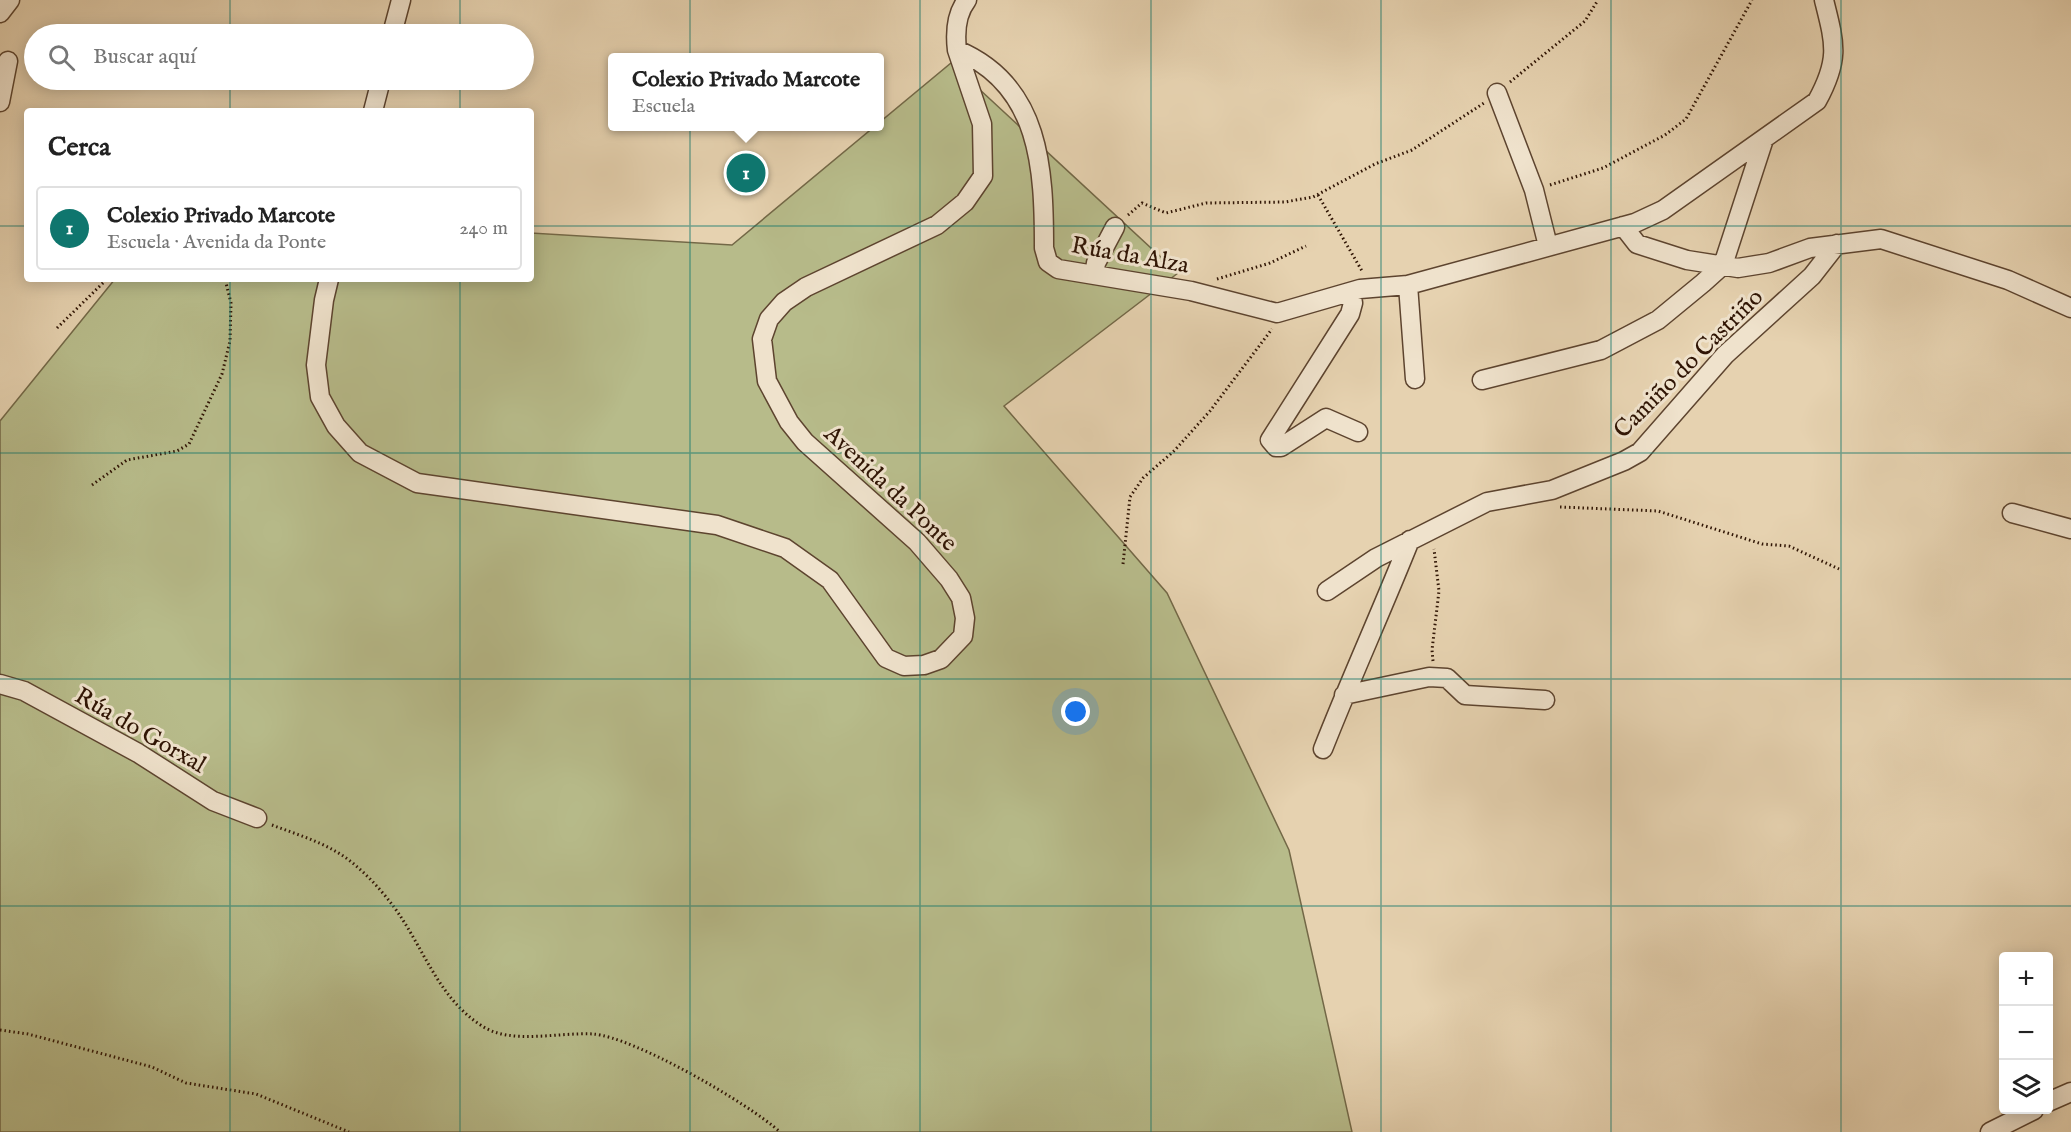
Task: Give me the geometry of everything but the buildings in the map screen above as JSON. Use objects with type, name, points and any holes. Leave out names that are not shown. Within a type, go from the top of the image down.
[{"type":"street","points":[[0,13],[9,0]]},
{"type":"street","points":[[395,24],[401,0]]},
{"type":"street","name":"Avenida da Ponte","points":[[328,282],[316,365],[320,397],[336,426],[360,453],[417,483],[717,525],[785,548],[830,580],[886,658],[904,666],[924,665],[941,659],[963,636],[965,618],[961,598],[950,579],[917,542],[805,442],[789,422],[767,381],[762,339],[769,319],[784,302],[806,287],[937,225],[965,202],[983,176],[982,124],[957,50],[959,17],[967,0]]},
{"type":"street","points":[[1277,313],[1351,292],[1408,285],[1623,226],[1663,210],[1818,101],[1831,75],[1834,42],[1824,0]]},
{"type":"street","name":"Rúa da Alza","points":[[957,50],[976,59],[1008,86],[1028,116],[1039,159],[1044,248],[1048,262],[1058,269],[1199,293],[1277,313]]},
{"type":"street","points":[[0,102],[8,61]]},
{"type":"street","points":[[374,108],[378,90]]},
{"type":"street","points":[[1497,93],[1534,190],[1548,246]]},
{"type":"street","points":[[1482,380],[1601,351],[1658,320],[1723,266],[1764,139]]},
{"type":"street","points":[[1623,226],[1637,244],[1687,261],[1738,268],[1769,263],[1810,248],[1881,239],[2008,280],[2071,308]]},
{"type":"street","points":[[1094,275],[1096,263],[1115,227]]},
{"type":"street","name":"Camiño do Castriño","points":[[1327,591],[1376,558],[1487,502],[1552,490],[1615,465],[1640,452],[1725,356],[1812,276],[1837,244]]},
{"type":"street","points":[[1408,285],[1415,380]]},
{"type":"street","points":[[1351,292],[1353,303],[1350,314],[1270,440],[1276,447],[1281,447],[1326,418],[1358,432]]},
{"type":"street","points":[[2012,513],[2071,529]]},
{"type":"street","points":[[1323,748],[1410,540]]},
{"type":"street","points":[[1344,695],[1436,677],[1447,678],[1465,695],[1545,700]]},
{"type":"street","name":"Rúa do Gorxal","points":[[0,684],[24,691],[138,753],[213,801],[257,818]]},
{"type":"street","points":[[2053,1100],[2071,1092]]},
{"type":"street","points":[[1990,1132],[2026,1114]]},
{"type":"path","points":[[1115,227],[1142,202],[1166,213],[1206,203],[1285,202],[1318,195],[1375,164],[1412,150],[1450,128],[1586,21],[1598,0]]},
{"type":"path","points":[[1534,190],[1604,168],[1665,135],[1686,119],[1752,0]]},
{"type":"path","points":[[1318,195],[1372,288]]},
{"type":"path","name":"Rúa da Alza","points":[[1199,293],[1210,282],[1270,263],[1306,246]]},
{"type":"path","points":[[57,328],[104,282]]},
{"type":"path","points":[[92,485],[127,460],[177,451],[189,444],[222,374],[230,341],[231,303],[226,282]]},
{"type":"path","points":[[1123,564],[1130,497],[1143,478],[1174,451],[1210,411],[1275,325],[1277,313]]},
{"type":"path","points":[[1550,508],[1568,506],[1658,511],[1762,544],[1789,546],[1839,569]]},
{"type":"path","points":[[1430,529],[1439,591],[1432,650],[1436,677]]},
{"type":"path","points":[[257,818],[336,851],[374,884],[394,908],[445,994],[465,1014],[484,1028],[507,1037],[593,1034],[617,1038],[733,1097],[780,1132]]},
{"type":"path","points":[[0,1029],[28,1034],[152,1067],[186,1083],[256,1094],[349,1132]]},
{"type":"green space","points":[[951,63],[1178,273],[1004,406],[1167,593],[1289,850],[1352,1132],[0,1132],[0,421],[113,282],[534,282],[534,233],[732,245],[869,131],[884,131],[884,119]]},
{"type":"place","name":"Colexio Privado Marcote","points":[[746,173]]}]
